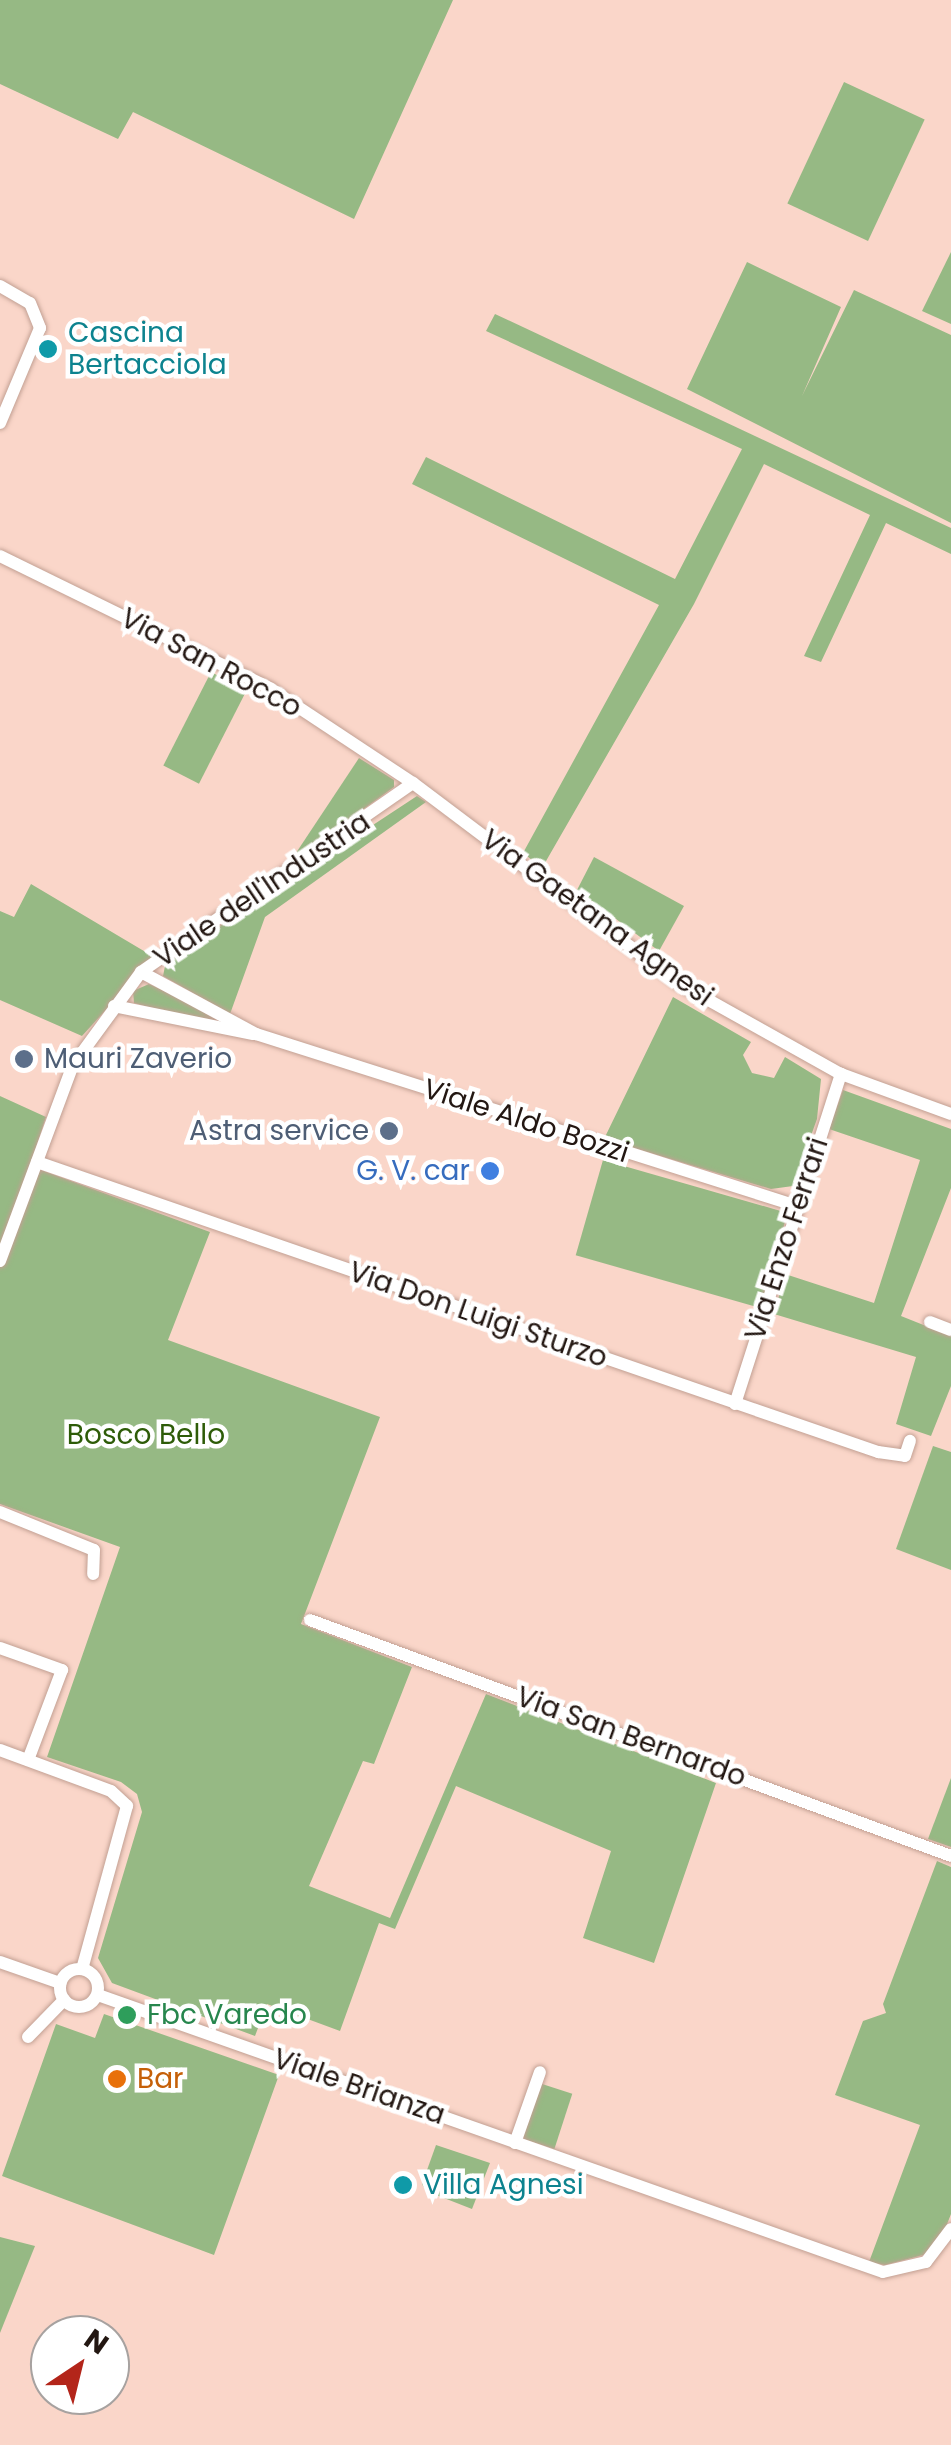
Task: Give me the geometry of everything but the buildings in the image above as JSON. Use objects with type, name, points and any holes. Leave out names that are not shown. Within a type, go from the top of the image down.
[{"type":"street","points":[[0,286],[29,302],[39,320],[0,423]]},
{"type":"street","name":"Via San Rocco","points":[[0,556],[271,689],[413,784]]},
{"type":"street","name":"Viale dell'Industria","points":[[0,1262],[73,1065],[142,972],[413,784]]},
{"type":"street","name":"Via Gaetana Agnesi","points":[[413,784],[678,983],[841,1074],[951,1114]]},
{"type":"street","name":"Viale Aldo Bozzi","points":[[142,972],[256,1034]]},
{"type":"street","name":"Viale Aldo Bozzi","points":[[114,1006],[256,1034],[797,1206]]},
{"type":"street","name":"Via Enzo Ferrari","points":[[735,1404],[841,1074]]},
{"type":"street","name":"Via Don Luigi Sturzo","points":[[37,1162],[878,1452],[905,1456],[910,1440]]},
{"type":"street","points":[[930,1322],[951,1330]]},
{"type":"street","points":[[0,1512],[94,1550],[93,1574]]},
{"type":"street","name":"Via San Bernardo","points":[[310,1620],[951,1856]]},
{"type":"street","points":[[0,1648],[62,1670],[28,1760]]},
{"type":"street","points":[[0,1750],[111,1791],[127,1806],[82,1969]]},
{"type":"street","points":[[0,1962],[60,1984]]},
{"type":"street","points":[[28,2037],[64,2000],[60,1984],[70,1970],[82,1969],[96,1978],[98,1995]]},
{"type":"street","name":"Viale Brianza","points":[[64,2000],[82,2008],[98,1995],[883,2272],[926,2262],[951,2228]]},
{"type":"street","points":[[511,2142],[540,2072]]},
{"type":"green space","points":[[0,0],[453,0],[354,219],[133,112],[118,139],[0,84]]},
{"type":"green space","points":[[844,82],[925,120],[868,241],[787,203]]},
{"type":"green space","points":[[951,252],[951,324],[922,311]]},
{"type":"green space","points":[[747,262],[841,307],[802,396],[854,290],[951,335],[951,523],[687,389]]},
{"type":"green space","points":[[495,314],[951,528],[951,554],[886,523],[821,662],[804,656],[870,515],[764,464],[694,604],[542,868],[523,853],[659,605],[412,484],[426,457],[675,579],[742,449],[486,331]]},
{"type":"green space","points":[[211,672],[247,690],[199,784],[163,766]]},
{"type":"green space","points":[[359,758],[394,780],[394,787],[290,862]]},
{"type":"green space","points":[[417,796],[426,802],[265,917],[230,1014],[163,976],[165,966],[186,948]]},
{"type":"green space","points":[[594,857],[684,906],[659,951],[577,890]]},
{"type":"green space","points":[[31,884],[154,957],[82,1036],[0,1000],[0,911],[14,917]]},
{"type":"green space","points":[[149,984],[221,1017],[218,1027],[134,1003],[133,991]]},
{"type":"green space","points":[[673,997],[751,1042],[743,1055],[752,1073],[774,1078],[785,1057],[821,1079],[817,1119],[793,1186],[771,1189],[604,1139]]},
{"type":"green space","points":[[843,1090],[951,1129],[951,1188],[901,1316],[951,1336],[951,1386],[931,1436],[896,1424],[916,1357],[774,1314],[785,1274],[874,1303],[920,1160],[829,1129]]},
{"type":"green space","name":"Bosco Bello","points":[[0,1096],[46,1117],[30,1166],[210,1232],[168,1340],[380,1417],[301,1624],[412,1667],[374,1764],[363,1761],[309,1886],[390,1918],[486,1694],[716,1783],[654,1963],[583,1938],[611,1851],[456,1786],[395,1929],[379,1923],[340,2031],[267,2004],[255,2036],[112,1983],[98,1958],[142,1812],[137,1794],[121,1782],[47,1757],[120,1547],[0,1504]]},
{"type":"green space","points":[[603,1160],[788,1213],[760,1308],[576,1255]]},
{"type":"green space","points":[[933,1446],[951,1452],[951,1570],[896,1549]]},
{"type":"green space","points":[[951,1778],[951,1847],[928,1839]]},
{"type":"green space","points":[[937,1861],[951,1867],[951,2214],[940,2242],[923,2255],[885,2265],[869,2262],[920,2125],[835,2095],[863,2021],[886,2013],[883,2004]]},
{"type":"green space","points":[[104,2014],[279,2075],[214,2255],[2,2176],[56,2024],[95,2038]]},
{"type":"green space","points":[[539,2083],[572,2094],[554,2149],[521,2138]]},
{"type":"green space","points":[[436,2145],[490,2163],[472,2209],[426,2191],[422,2184]]},
{"type":"green space","points":[[0,2237],[35,2246],[0,2333]]},
{"type":"place","name":"Cascina Bertacciola","points":[[48,349]]},
{"type":"place","name":"Mauri Zaverio","points":[[24,1059]]},
{"type":"place","name":"Astra service","points":[[389,1131]]},
{"type":"place","name":"G. V. car","points":[[490,1171]]},
{"type":"place","name":"Fbc Varedo","points":[[127,2015]]},
{"type":"place","name":"Bar","points":[[117,2079]]},
{"type":"place","name":"Villa Agnesi","points":[[403,2185]]}]
